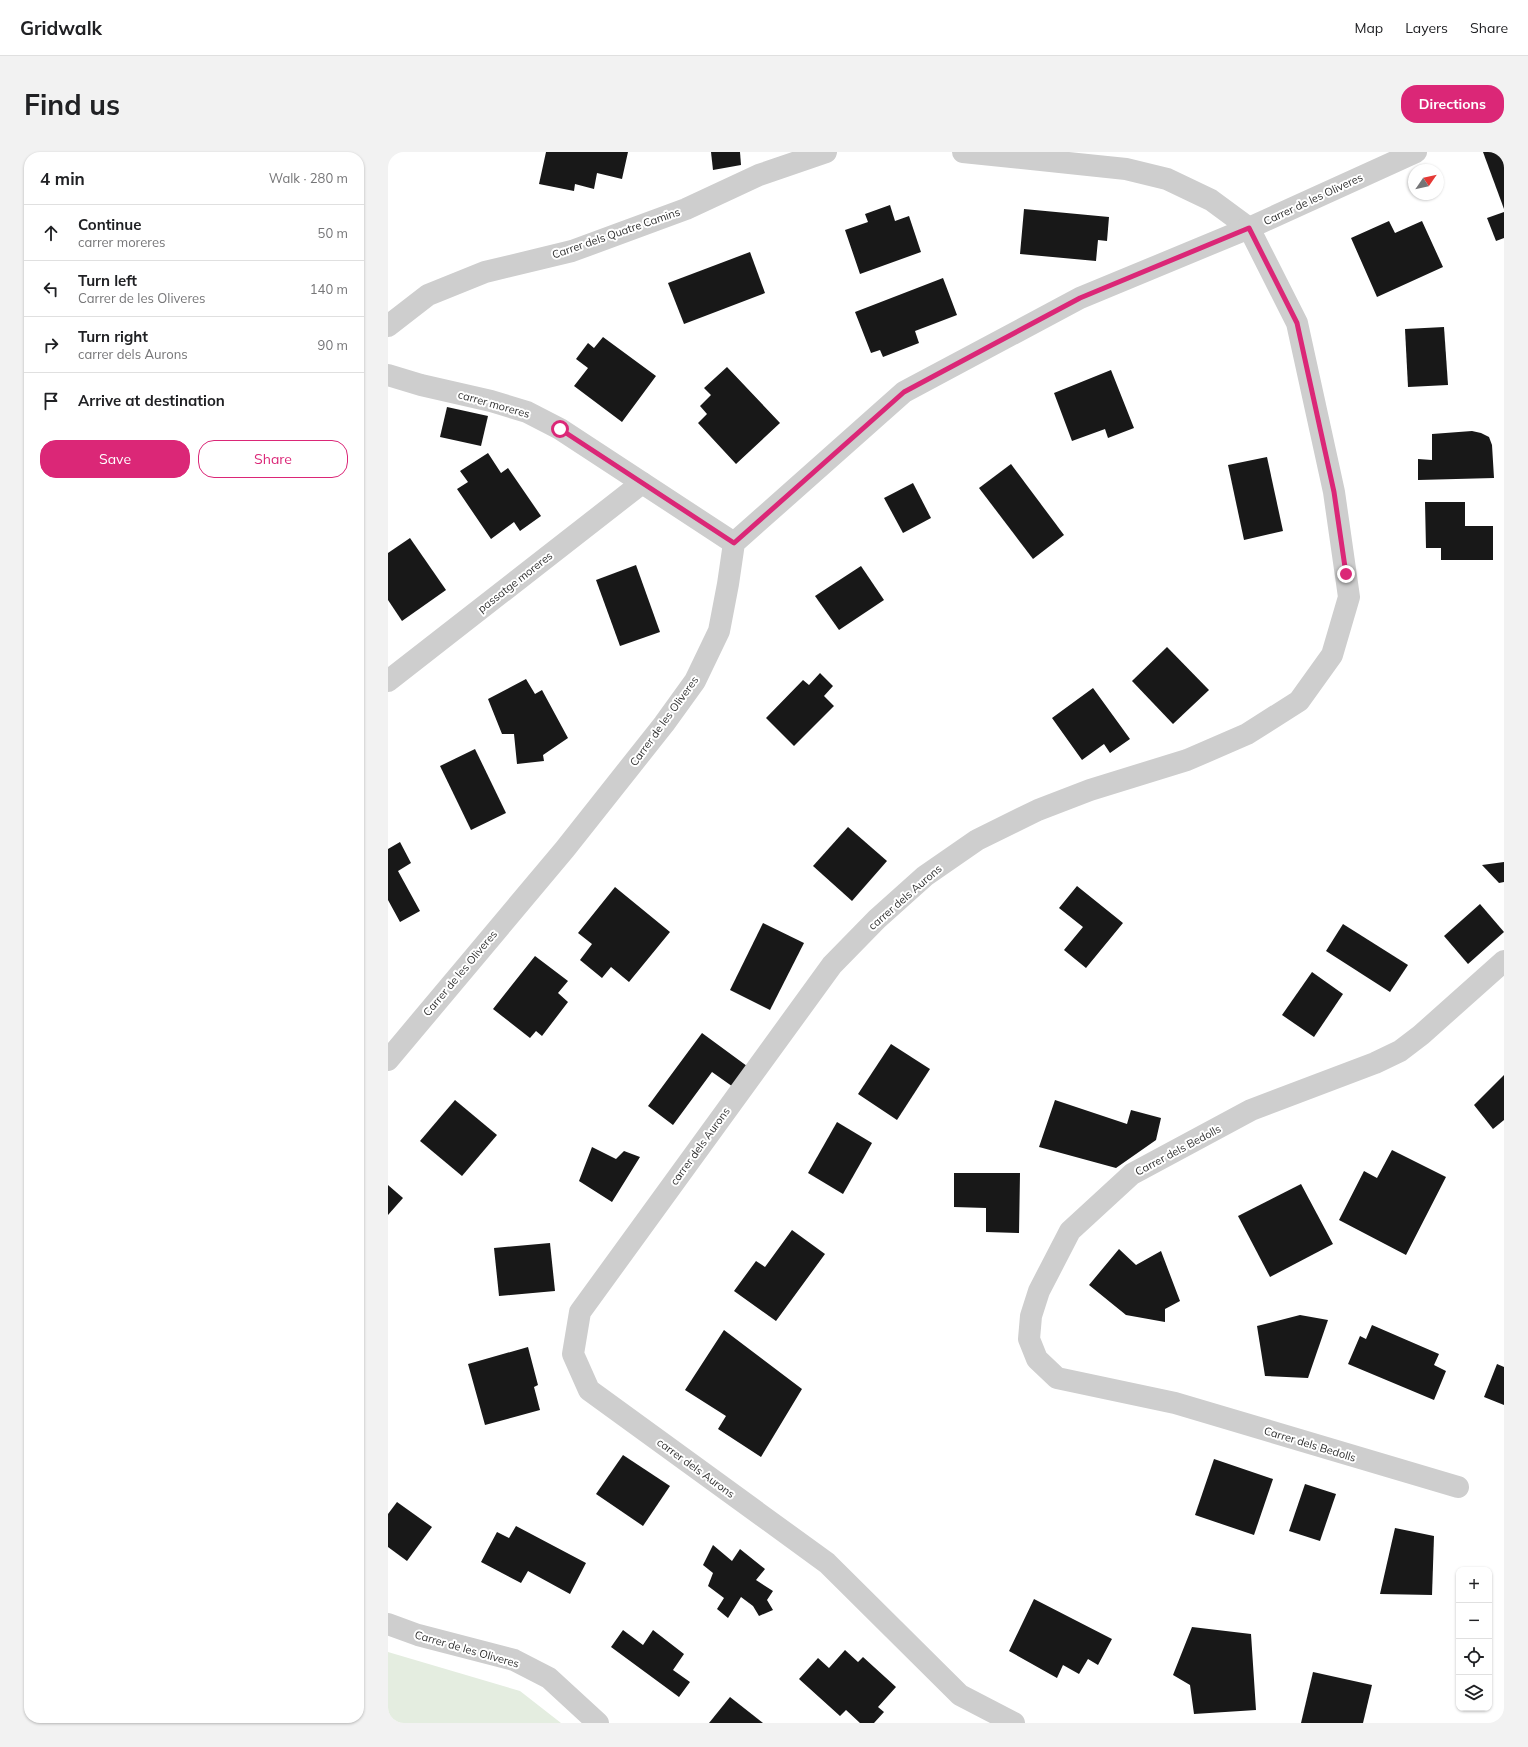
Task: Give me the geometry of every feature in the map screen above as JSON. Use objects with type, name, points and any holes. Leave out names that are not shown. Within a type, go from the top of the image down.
[{"type":"street","name":"Carrer dels Quatre Camins","points":[[388,326],[428,295],[478,275],[572,251],[686,209],[759,175],[826,152]]},
{"type":"street","name":"carrer dels Aurons","points":[[963,152],[1126,169],[1167,180],[1211,200],[1249,228],[1297,323],[1334,492],[1349,597],[1332,655],[1299,701],[1247,734],[1187,760],[1090,790],[1038,810],[977,840],[915,886],[877,919],[832,965],[580,1312],[573,1354],[589,1390],[827,1563],[960,1695],[1014,1723]]},
{"type":"street","name":"Carrer de les Oliveres","points":[[388,1060],[565,849],[664,724],[695,681],[719,631],[734,543],[904,392],[1080,298],[1249,228],[1416,152]]},
{"type":"street","name":"carrer moreres","points":[[388,375],[421,385],[491,401],[527,412],[560,429],[734,543]]},
{"type":"street","name":"passatge moreres","points":[[388,681],[642,483]]},
{"type":"street","name":"Carrer dels Bedolls","points":[[1458,1487],[1174,1403],[1057,1378],[1037,1359],[1029,1339],[1031,1316],[1038,1291],[1070,1231],[1132,1174],[1251,1110],[1375,1063],[1400,1051],[1421,1035],[1504,960]]},
{"type":"street","name":"Carrer de les Oliveres","points":[[388,1624],[418,1635],[514,1660],[549,1678],[598,1723]]},
{"type":"shaded area","points":[[388,1652],[520,1691],[561,1723],[388,1723]]},
{"type":"building","points":[[546,152],[628,152],[622,179],[597,173],[594,189],[575,184],[574,191],[539,184]]},
{"type":"building","points":[[711,152],[740,152],[741,165],[713,170]]},
{"type":"building","points":[[1483,152],[1504,152],[1504,209]]},
{"type":"building","points":[[890,205],[895,221],[909,216],[921,252],[860,274],[845,230],[868,222],[865,214]]},
{"type":"building","points":[[1024,209],[1109,217],[1107,241],[1098,240],[1096,261],[1020,254]]},
{"type":"building","points":[[1504,212],[1504,238],[1496,241],[1487,218]]},
{"type":"building","points":[[1389,221],[1395,233],[1422,221],[1443,267],[1377,297],[1351,238]]},
{"type":"building","points":[[750,252],[765,293],[684,324],[668,283]]},
{"type":"building","points":[[943,278],[957,315],[915,331],[919,343],[883,357],[880,350],[871,353],[855,312]]},
{"type":"building","points":[[1444,327],[1448,385],[1408,387],[1405,329]]},
{"type":"building","points":[[603,337],[656,376],[622,422],[574,386],[588,368],[576,359],[588,343],[594,348]]},
{"type":"building","points":[[727,367],[780,423],[736,464],[698,423],[707,414],[700,406],[711,395],[704,388]]},
{"type":"building","points":[[1111,370],[1134,428],[1108,438],[1105,429],[1072,441],[1054,393]]},
{"type":"building","points":[[447,407],[488,416],[481,446],[440,437]]},
{"type":"building","points":[[1472,431],[1489,437],[1492,445],[1494,478],[1418,480],[1418,459],[1432,460],[1432,434]]},
{"type":"building","points":[[488,453],[501,473],[508,468],[541,516],[520,531],[514,522],[491,539],[457,489],[468,482],[460,471]]},
{"type":"building","points":[[1267,457],[1283,531],[1244,540],[1228,465]]},
{"type":"building","points":[[1011,464],[1064,535],[1033,559],[979,488]]},
{"type":"building","points":[[913,483],[931,518],[903,533],[884,498]]},
{"type":"building","points":[[1425,502],[1465,502],[1465,526],[1493,526],[1493,560],[1441,560],[1441,548],[1426,548]]},
{"type":"building","points":[[410,538],[446,590],[402,621],[388,600],[388,553]]},
{"type":"building","points":[[636,565],[660,632],[620,646],[596,580]]},
{"type":"building","points":[[861,566],[884,600],[839,630],[815,596]]},
{"type":"building","points":[[1167,647],[1209,690],[1173,724],[1132,681]]},
{"type":"building","points":[[820,673],[833,686],[824,696],[834,706],[794,746],[766,718],[803,680],[809,685]]},
{"type":"building","points":[[526,679],[535,694],[542,690],[568,738],[543,755],[544,761],[517,764],[514,734],[502,734],[488,699]]},
{"type":"building","points":[[1093,688],[1130,739],[1110,753],[1104,744],[1082,760],[1052,718]]},
{"type":"building","points":[[475,749],[506,813],[471,830],[440,766]]},
{"type":"building","points":[[848,827],[887,861],[852,901],[813,866]]},
{"type":"building","points":[[400,842],[411,863],[398,871],[420,911],[400,922],[388,900],[388,849]]},
{"type":"building","points":[[1504,862],[1504,882],[1499,883],[1482,865]]},
{"type":"building","points":[[1077,886],[1123,923],[1086,968],[1064,950],[1083,927],[1059,908]]},
{"type":"building","points":[[615,887],[670,932],[629,982],[611,967],[602,978],[580,960],[592,944],[578,933]]},
{"type":"building","points":[[1480,904],[1504,932],[1468,964],[1444,936]]},
{"type":"building","points":[[763,923],[804,943],[770,1010],[730,990]]},
{"type":"building","points":[[1343,924],[1408,965],[1390,992],[1326,951]]},
{"type":"building","points":[[535,956],[568,981],[558,993],[568,1002],[542,1036],[536,1031],[530,1038],[493,1009]]},
{"type":"building","points":[[1312,972],[1343,994],[1314,1037],[1282,1015]]},
{"type":"building","points":[[702,1033],[751,1069],[736,1089],[712,1072],[673,1125],[648,1106]]},
{"type":"building","points":[[891,1044],[930,1069],[897,1120],[858,1094]]},
{"type":"building","points":[[1504,1075],[1504,1120],[1493,1129],[1474,1105]]},
{"type":"building","points":[[455,1100],[497,1135],[462,1176],[420,1141]]},
{"type":"building","points":[[1055,1100],[1127,1124],[1131,1110],[1161,1118],[1156,1140],[1116,1168],[1039,1147]]},
{"type":"building","points":[[837,1122],[872,1143],[843,1194],[808,1173]]},
{"type":"building","points":[[592,1147],[616,1159],[624,1151],[640,1157],[612,1202],[579,1181]]},
{"type":"building","points":[[1392,1150],[1446,1177],[1406,1255],[1339,1220],[1364,1171],[1377,1178]]},
{"type":"building","points":[[954,1173],[1020,1173],[1019,1233],[986,1232],[986,1208],[954,1207]]},
{"type":"building","points":[[1301,1184],[1333,1244],[1270,1277],[1238,1216]]},
{"type":"building","points":[[388,1185],[403,1198],[388,1215]]},
{"type":"building","points":[[792,1230],[825,1254],[776,1321],[734,1291],[756,1261],[765,1267]]},
{"type":"building","points":[[550,1243],[555,1291],[499,1296],[494,1248]]},
{"type":"building","points":[[1119,1249],[1136,1265],[1161,1251],[1180,1301],[1165,1309],[1165,1322],[1126,1315],[1089,1285]]},
{"type":"building","points":[[1300,1315],[1328,1320],[1308,1378],[1265,1376],[1257,1326]]},
{"type":"building","points":[[1372,1325],[1439,1354],[1434,1365],[1446,1371],[1434,1400],[1348,1364],[1360,1336],[1366,1339]]},
{"type":"building","points":[[724,1330],[802,1389],[761,1457],[718,1429],[726,1416],[685,1390]]},
{"type":"building","points":[[528,1347],[538,1385],[534,1387],[540,1410],[485,1425],[468,1364]]},
{"type":"building","points":[[1497,1364],[1504,1367],[1504,1405],[1484,1397]]},
{"type":"building","points":[[623,1455],[670,1486],[643,1526],[596,1494]]},
{"type":"building","points":[[1214,1459],[1273,1479],[1254,1535],[1195,1515]]},
{"type":"building","points":[[1305,1484],[1336,1494],[1320,1541],[1289,1531]]},
{"type":"building","points":[[397,1502],[432,1527],[407,1561],[388,1547],[388,1514]]},
{"type":"building","points":[[516,1526],[586,1563],[570,1594],[528,1571],[521,1583],[481,1562],[497,1532],[509,1538]]},
{"type":"building","points":[[1395,1528],[1434,1536],[1432,1595],[1380,1594]]},
{"type":"building","points":[[713,1545],[732,1561],[740,1549],[765,1569],[756,1580],[773,1591],[767,1600],[773,1610],[759,1616],[753,1606],[741,1597],[728,1618],[717,1609],[724,1598],[708,1586],[713,1573],[703,1565]]},
{"type":"building","points":[[1034,1599],[1112,1639],[1098,1665],[1088,1659],[1079,1674],[1063,1665],[1057,1678],[1009,1651]]},
{"type":"building","points":[[1192,1627],[1251,1634],[1256,1710],[1194,1714],[1190,1685],[1173,1675]]},
{"type":"building","points":[[623,1630],[643,1645],[653,1630],[684,1654],[673,1670],[690,1682],[679,1697],[611,1647]]},
{"type":"building","points":[[845,1650],[858,1662],[863,1657],[896,1687],[878,1707],[884,1712],[874,1723],[860,1723],[846,1710],[840,1716],[799,1679],[818,1658],[829,1668]]},
{"type":"building","points":[[1313,1672],[1372,1685],[1363,1723],[1301,1723]]},
{"type":"building","points":[[730,1697],[763,1723],[709,1723]]},
{"type":"route","points":[[560,429],[734,543],[904,392],[1080,298],[1249,228],[1297,323],[1334,492],[1346,574]]}]
